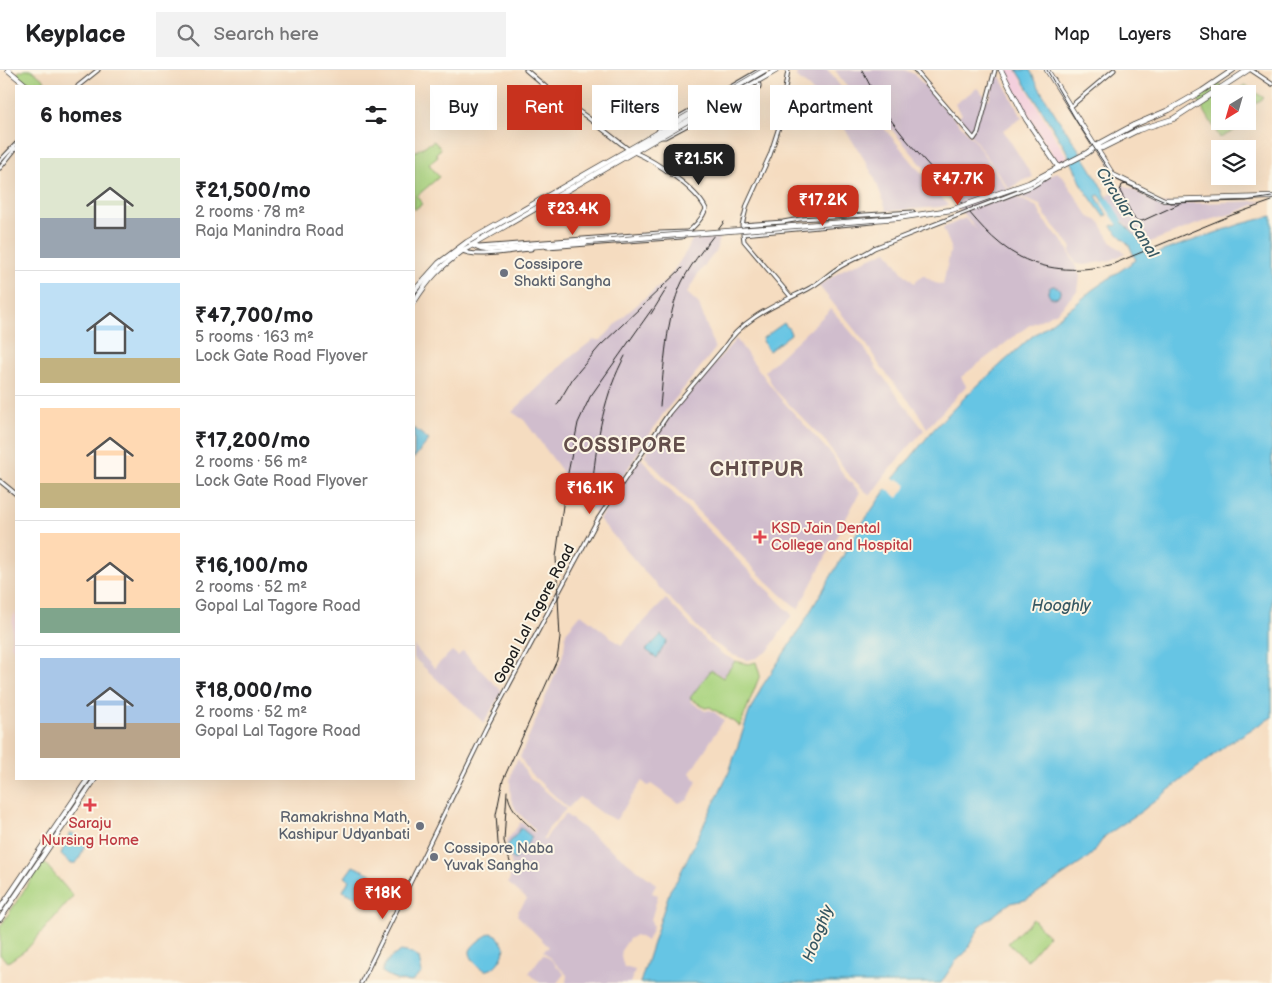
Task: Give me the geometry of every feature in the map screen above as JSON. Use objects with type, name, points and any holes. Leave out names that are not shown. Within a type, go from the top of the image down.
[{"type":"main road","points":[[8,70],[26,85]]},
{"type":"main road","points":[[415,290],[439,263],[460,249],[472,245],[635,152],[660,134],[765,70]]},
{"type":"main road","points":[[472,245],[628,150],[777,70]]},
{"type":"main road","points":[[1001,70],[1026,119],[1058,169]]},
{"type":"main road","points":[[1047,70],[1113,175],[1164,200],[1272,197]]},
{"type":"main road","points":[[472,245],[484,250],[897,218],[942,212],[1049,174],[1134,125],[1170,110],[1233,70]]},
{"type":"main road","points":[[1095,148],[1102,148],[1138,130],[1173,119],[1250,70]]},
{"type":"main road","points":[[415,300],[427,281],[460,249]]},
{"type":"main road","points":[[0,909],[87,780]]},
{"type":"main road","points":[[0,919],[94,780]]},
{"type":"street","points":[[79,85],[98,70]]},
{"type":"street","points":[[460,249],[467,254],[477,254],[682,237],[704,214],[706,209],[702,200],[687,187],[650,159],[628,150],[526,70]]},
{"type":"street","points":[[753,74],[758,86],[665,137],[660,134],[660,128],[753,74],[760,70]]},
{"type":"street","points":[[788,70],[779,127],[742,224],[744,241],[791,297]]},
{"type":"street","points":[[915,70],[974,139],[978,133],[995,70]]},
{"type":"street","points":[[1070,107],[1114,70]]},
{"type":"street","points":[[1250,70],[1272,84]]},
{"type":"street","points":[[0,161],[15,145]]},
{"type":"street","points":[[0,168],[15,149]]},
{"type":"street","name":"Gopal Lal Tagore Road","points":[[361,983],[486,728],[598,519],[669,413],[723,349],[730,338],[769,307],[814,286],[842,265],[874,248],[1033,186],[1049,174]]},
{"type":"street","points":[[742,224],[913,212],[905,219],[743,234]]},
{"type":"street","points":[[472,245],[660,232],[688,232]]},
{"type":"street","points":[[0,481],[15,493]]},
{"type":"shaded area","points":[[797,70],[828,70],[839,85],[806,85],[796,77]]},
{"type":"shaded area","points":[[835,70],[905,70],[914,74],[974,140],[1007,189],[1017,197],[1037,207],[1044,221],[1065,244],[1080,276],[1078,290],[1057,312],[1028,326],[961,377],[966,386],[927,428],[917,411],[880,366],[867,345],[819,286],[844,269],[887,251],[902,272],[914,283],[923,275],[935,283],[943,285],[951,247],[943,228],[965,218],[978,231],[891,129],[891,85],[846,85]]},
{"type":"shaded area","points":[[1004,70],[1016,70],[1067,158],[1057,164]]},
{"type":"shaded area","points":[[997,71],[1022,118],[1003,130],[1033,177],[1021,181],[1009,189],[959,117],[962,114],[955,104],[977,88],[989,100]]},
{"type":"shaded area","points":[[845,130],[886,130],[948,205],[887,211],[875,179]]},
{"type":"shaded area","points":[[1057,172],[1063,177],[1089,217],[1099,221],[1112,243],[1125,253],[1112,260],[1085,265],[1076,264],[1070,252],[1071,246],[1047,218],[1040,205],[1016,195]]},
{"type":"shaded area","points":[[1124,185],[1160,204],[1263,201],[1232,214],[1205,221],[1145,244],[1122,221],[1107,196]]},
{"type":"shaded area","points":[[719,237],[716,251],[698,274],[687,293],[699,304],[715,349],[663,414],[598,515],[576,494],[562,471],[524,420],[512,412],[572,356],[593,340],[601,340],[626,314],[668,279],[688,249],[692,239]]},
{"type":"shaded area","points":[[831,309],[863,346],[877,369],[924,430],[892,466],[870,496],[848,474],[826,442],[775,390],[765,371]]},
{"type":"shaded area","points":[[736,339],[779,397],[833,456],[843,475],[860,492],[798,609],[768,583],[644,456],[670,414]]},
{"type":"shaded area","points":[[640,457],[661,481],[792,615],[768,651],[756,658],[747,660],[733,655],[711,641],[651,579],[599,519]]},
{"type":"shaded area","points":[[666,599],[702,637],[721,653],[735,661],[723,677],[714,671],[690,701],[705,711],[710,710],[714,712],[724,720],[690,773],[697,781],[688,800],[678,803],[651,784],[648,786],[642,781],[616,820],[601,813],[579,797],[568,808],[529,772],[520,757],[561,661],[566,632],[581,614],[621,645]]},
{"type":"shaded area","points":[[15,613],[15,651],[11,645]]},
{"type":"shaded area","points":[[415,647],[434,668],[452,651],[458,656],[463,651],[502,691],[484,723],[415,659]]},
{"type":"shaded area","points":[[518,759],[527,775],[566,809],[549,828],[542,840],[545,840],[565,814],[656,884],[652,893],[658,895],[651,920],[653,927],[647,941],[636,935],[629,939],[622,949],[621,957],[624,967],[635,970],[630,983],[566,983],[567,975],[543,951],[549,947],[517,915],[527,899],[508,883],[513,870],[506,842],[521,822],[534,833],[535,830],[516,810],[511,799],[510,781],[513,767]]},
{"type":"shaded area","points":[[543,954],[564,974],[557,983],[540,983],[529,973]]},
{"type":"green space","points":[[20,70],[22,72],[24,70],[32,70],[45,81],[41,85],[28,85],[16,76]]},
{"type":"green space","points":[[1211,89],[1211,122],[1197,98]]},
{"type":"green space","points":[[1256,93],[1264,98],[1256,103]]},
{"type":"green space","points":[[1215,130],[1236,130],[1220,138]]},
{"type":"green space","points":[[434,141],[441,149],[436,153],[438,157],[429,164],[439,177],[417,196],[422,204],[415,209],[415,151]]},
{"type":"green space","points":[[735,661],[748,664],[756,662],[760,675],[740,726],[710,707],[705,708],[690,698],[711,670],[723,678]]},
{"type":"green space","points":[[43,861],[73,896],[27,949],[8,962],[0,955],[0,927]]},
{"type":"green space","points":[[1033,919],[1048,936],[1027,961],[1008,943]]},
{"type":"water","points":[[1017,70],[1030,70],[1048,103],[1090,167],[1108,200],[1104,202],[1099,195],[1096,196],[1107,215],[1104,217],[1084,189],[1065,148]]},
{"type":"water","name":"Hooghly","points":[[1272,216],[1272,717],[1229,743],[1142,811],[1105,836],[1093,853],[1084,861],[1031,897],[1010,903],[981,925],[965,953],[955,962],[941,983],[640,983],[670,890],[677,880],[729,772],[749,713],[761,688],[798,632],[862,524],[893,479],[934,429],[966,396],[1030,338],[1092,290],[1136,260],[1129,245],[1111,227],[1112,225],[1116,226],[1121,221],[1138,238],[1148,256],[1241,224]]},
{"type":"water","points":[[1052,286],[1056,286],[1060,292],[1056,298],[1052,298],[1048,294],[1048,290]]},
{"type":"water","points":[[784,323],[791,334],[769,351],[762,341],[763,338]]},
{"type":"water","points":[[415,429],[429,440],[415,457]]},
{"type":"water","points":[[661,635],[667,641],[657,658],[646,650]]},
{"type":"water","points":[[521,828],[532,837],[515,860],[503,851]]},
{"type":"water","points":[[72,833],[86,843],[76,863],[70,863],[61,855],[69,835]]},
{"type":"water","points":[[353,866],[376,876],[363,901],[343,891],[349,880],[345,877]]},
{"type":"water","points":[[491,933],[497,935],[505,948],[497,964],[491,969],[485,970],[476,964],[471,957],[470,951],[476,943]]},
{"type":"water","points":[[401,951],[412,953],[419,958],[422,973],[411,982],[396,980],[382,972],[386,962]]},
{"type":"pier","points":[[891,477],[907,485],[898,498],[884,487]]},
{"type":"waterway","name":"Circular Canal","points":[[1105,200],[1120,224]]},
{"type":"waterway","name":"Circular Canal","points":[[1108,200],[1121,221],[1118,223],[1104,202],[1108,200]]},
{"type":"tram line","points":[[1047,70],[1077,122],[1117,180],[1170,203],[1246,201],[1272,197]]},
{"type":"tram line","points":[[1127,184],[1122,185],[1120,191],[1134,218],[1138,221],[1142,221],[1179,204]]},
{"type":"railway","points":[[862,70],[888,116],[977,221],[1001,245],[1020,257],[1043,266],[1077,269],[1113,264],[1232,215],[1272,201]]},
{"type":"railway","points":[[660,406],[666,342],[677,295],[691,266],[724,222]]},
{"type":"railway","points":[[557,405],[573,378],[600,346],[682,268]]},
{"type":"railway","points":[[651,314],[667,288]]},
{"type":"railway","points":[[502,856],[498,843],[496,815],[503,780],[557,660],[560,638],[556,557],[566,483],[578,423],[590,397],[652,309]]},
{"type":"railway","points":[[593,480],[603,416],[612,386],[625,356]]},
{"type":"railway","points":[[507,791],[504,841],[512,869]]},
{"type":"railway","points":[[508,796],[515,811],[535,831]]},
{"type":"place","name":"Cossipore Shakti Sangha","points":[[504,273]]},
{"type":"place","name":"KSD Jain Dental College and Hospital","points":[[760,537]]},
{"type":"place","name":"Saraju Nursing Home","points":[[90,805]]},
{"type":"place","name":"Ramakrishna Math, Kashipur Udyanbati","points":[[420,826]]},
{"type":"place","name":"Cossipore Naba Yuvak Sangha","points":[[434,857]]},
{"type":"district","name":"COSSIPORE","points":[[625,445]]},
{"type":"district","name":"CHITPUR","points":[[757,469]]}]
